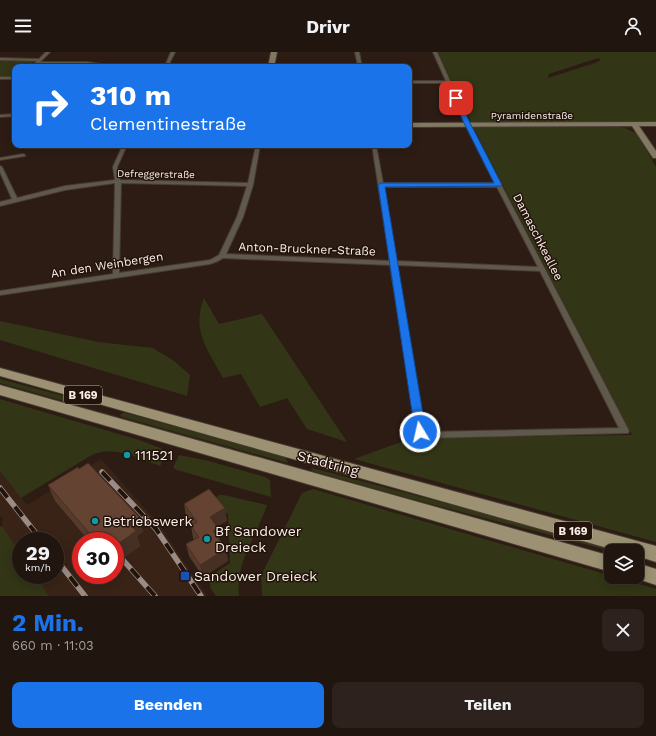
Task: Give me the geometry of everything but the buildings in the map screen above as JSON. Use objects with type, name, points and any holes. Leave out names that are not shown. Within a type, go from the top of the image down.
[{"type":"main road","points":[[271,64],[274,52]]},
{"type":"main road","name":"Pyramidenstraße","points":[[412,125],[656,124]]},
{"type":"main road","points":[[635,125],[656,156]]},
{"type":"main road","name":"Stadtring","points":[[0,372],[656,554]]},
{"type":"main road","name":"Stadtring","points":[[0,390],[604,562]]},
{"type":"main road","points":[[644,573],[656,577]]},
{"type":"street","points":[[36,64],[48,52]]},
{"type":"street","points":[[167,64],[173,52]]},
{"type":"street","points":[[357,52],[359,64]]},
{"type":"street","name":"Damaschkeallee","points":[[394,263],[420,432],[429,435],[625,431],[468,125],[435,52]]},
{"type":"street","points":[[0,60],[94,64]]},
{"type":"street","points":[[0,78],[12,78]]},
{"type":"street","points":[[412,82],[449,82]]},
{"type":"street","points":[[0,116],[12,115]]},
{"type":"street","points":[[116,275],[118,181],[115,167],[124,148]]},
{"type":"street","points":[[219,258],[240,217],[250,185],[257,148]]},
{"type":"street","points":[[375,148],[394,263]]},
{"type":"street","points":[[0,159],[23,155]]},
{"type":"street","points":[[0,167],[15,200]]},
{"type":"street","name":"Defreggerstraße","points":[[0,204],[65,188],[118,181],[250,185]]},
{"type":"street","points":[[381,185],[499,185]]},
{"type":"street","name":"An den Weinbergen","points":[[0,293],[219,258]]},
{"type":"street","name":"Anton-Bruckner-Straße","points":[[219,258],[542,269]]},
{"type":"shaded area","points":[[101,459],[157,522],[207,596],[49,596],[41,584],[64,584],[64,532],[12,532],[12,541],[2,526],[3,518],[0,516],[0,471],[27,505]]},
{"type":"green space","points":[[438,52],[656,52],[656,123],[472,124]],"holes":[[[598,58],[601,60],[595,63],[548,78],[549,74]]]},
{"type":"green space","points":[[0,61],[29,61],[34,63],[12,64],[12,76],[0,77]]},
{"type":"green space","points":[[615,126],[625,128],[637,134],[656,167],[656,542],[354,459],[412,438],[632,435],[473,127]]},
{"type":"green space","points":[[204,298],[219,324],[262,314],[347,442],[307,429],[287,398],[260,407],[241,374],[223,378],[207,349],[200,330],[200,310]]},
{"type":"green space","points":[[0,321],[98,342],[153,348],[174,361],[190,375],[187,396],[0,340]]},
{"type":"green space","points":[[0,379],[82,402],[78,405],[0,383]]},
{"type":"green space","points":[[0,399],[139,440],[167,452],[160,466],[134,456],[116,452],[108,451],[99,453],[90,456],[21,498],[0,471]]},
{"type":"green space","points":[[122,413],[285,457],[288,463],[122,417],[120,415]]},
{"type":"green space","points":[[179,455],[209,461],[265,477],[270,480],[271,497],[177,470],[173,468]]},
{"type":"green space","points":[[312,468],[604,545],[604,549],[408,498],[312,471]]},
{"type":"green space","points":[[313,489],[604,574],[604,584],[639,584],[656,589],[656,596],[262,596],[261,576],[302,493]]},
{"type":"green space","points":[[219,495],[267,505],[243,560],[240,572],[239,596],[216,596],[211,589],[209,580],[215,573],[230,563],[228,515],[215,498]]},
{"type":"green space","points":[[2,526],[12,541],[12,584],[41,584],[49,596],[0,596],[0,527]]},
{"type":"railway","points":[[102,472],[156,529],[201,596]]},
{"type":"railway","points":[[0,488],[35,532]]},
{"type":"railway","points":[[124,561],[155,596]]},
{"type":"railway","points":[[64,569],[85,596]]},
{"type":"place","name":"111521","points":[[127,455]]},
{"type":"place","name":"Betriebswerk","points":[[95,521]]},
{"type":"place","name":"Bf Sandower Dreieck","points":[[207,539]]},
{"type":"place","name":"Sandower Dreieck","points":[[185,576]]},
{"type":"route","points":[[420,432],[381,185],[499,185],[466,121],[456,98]]}]
